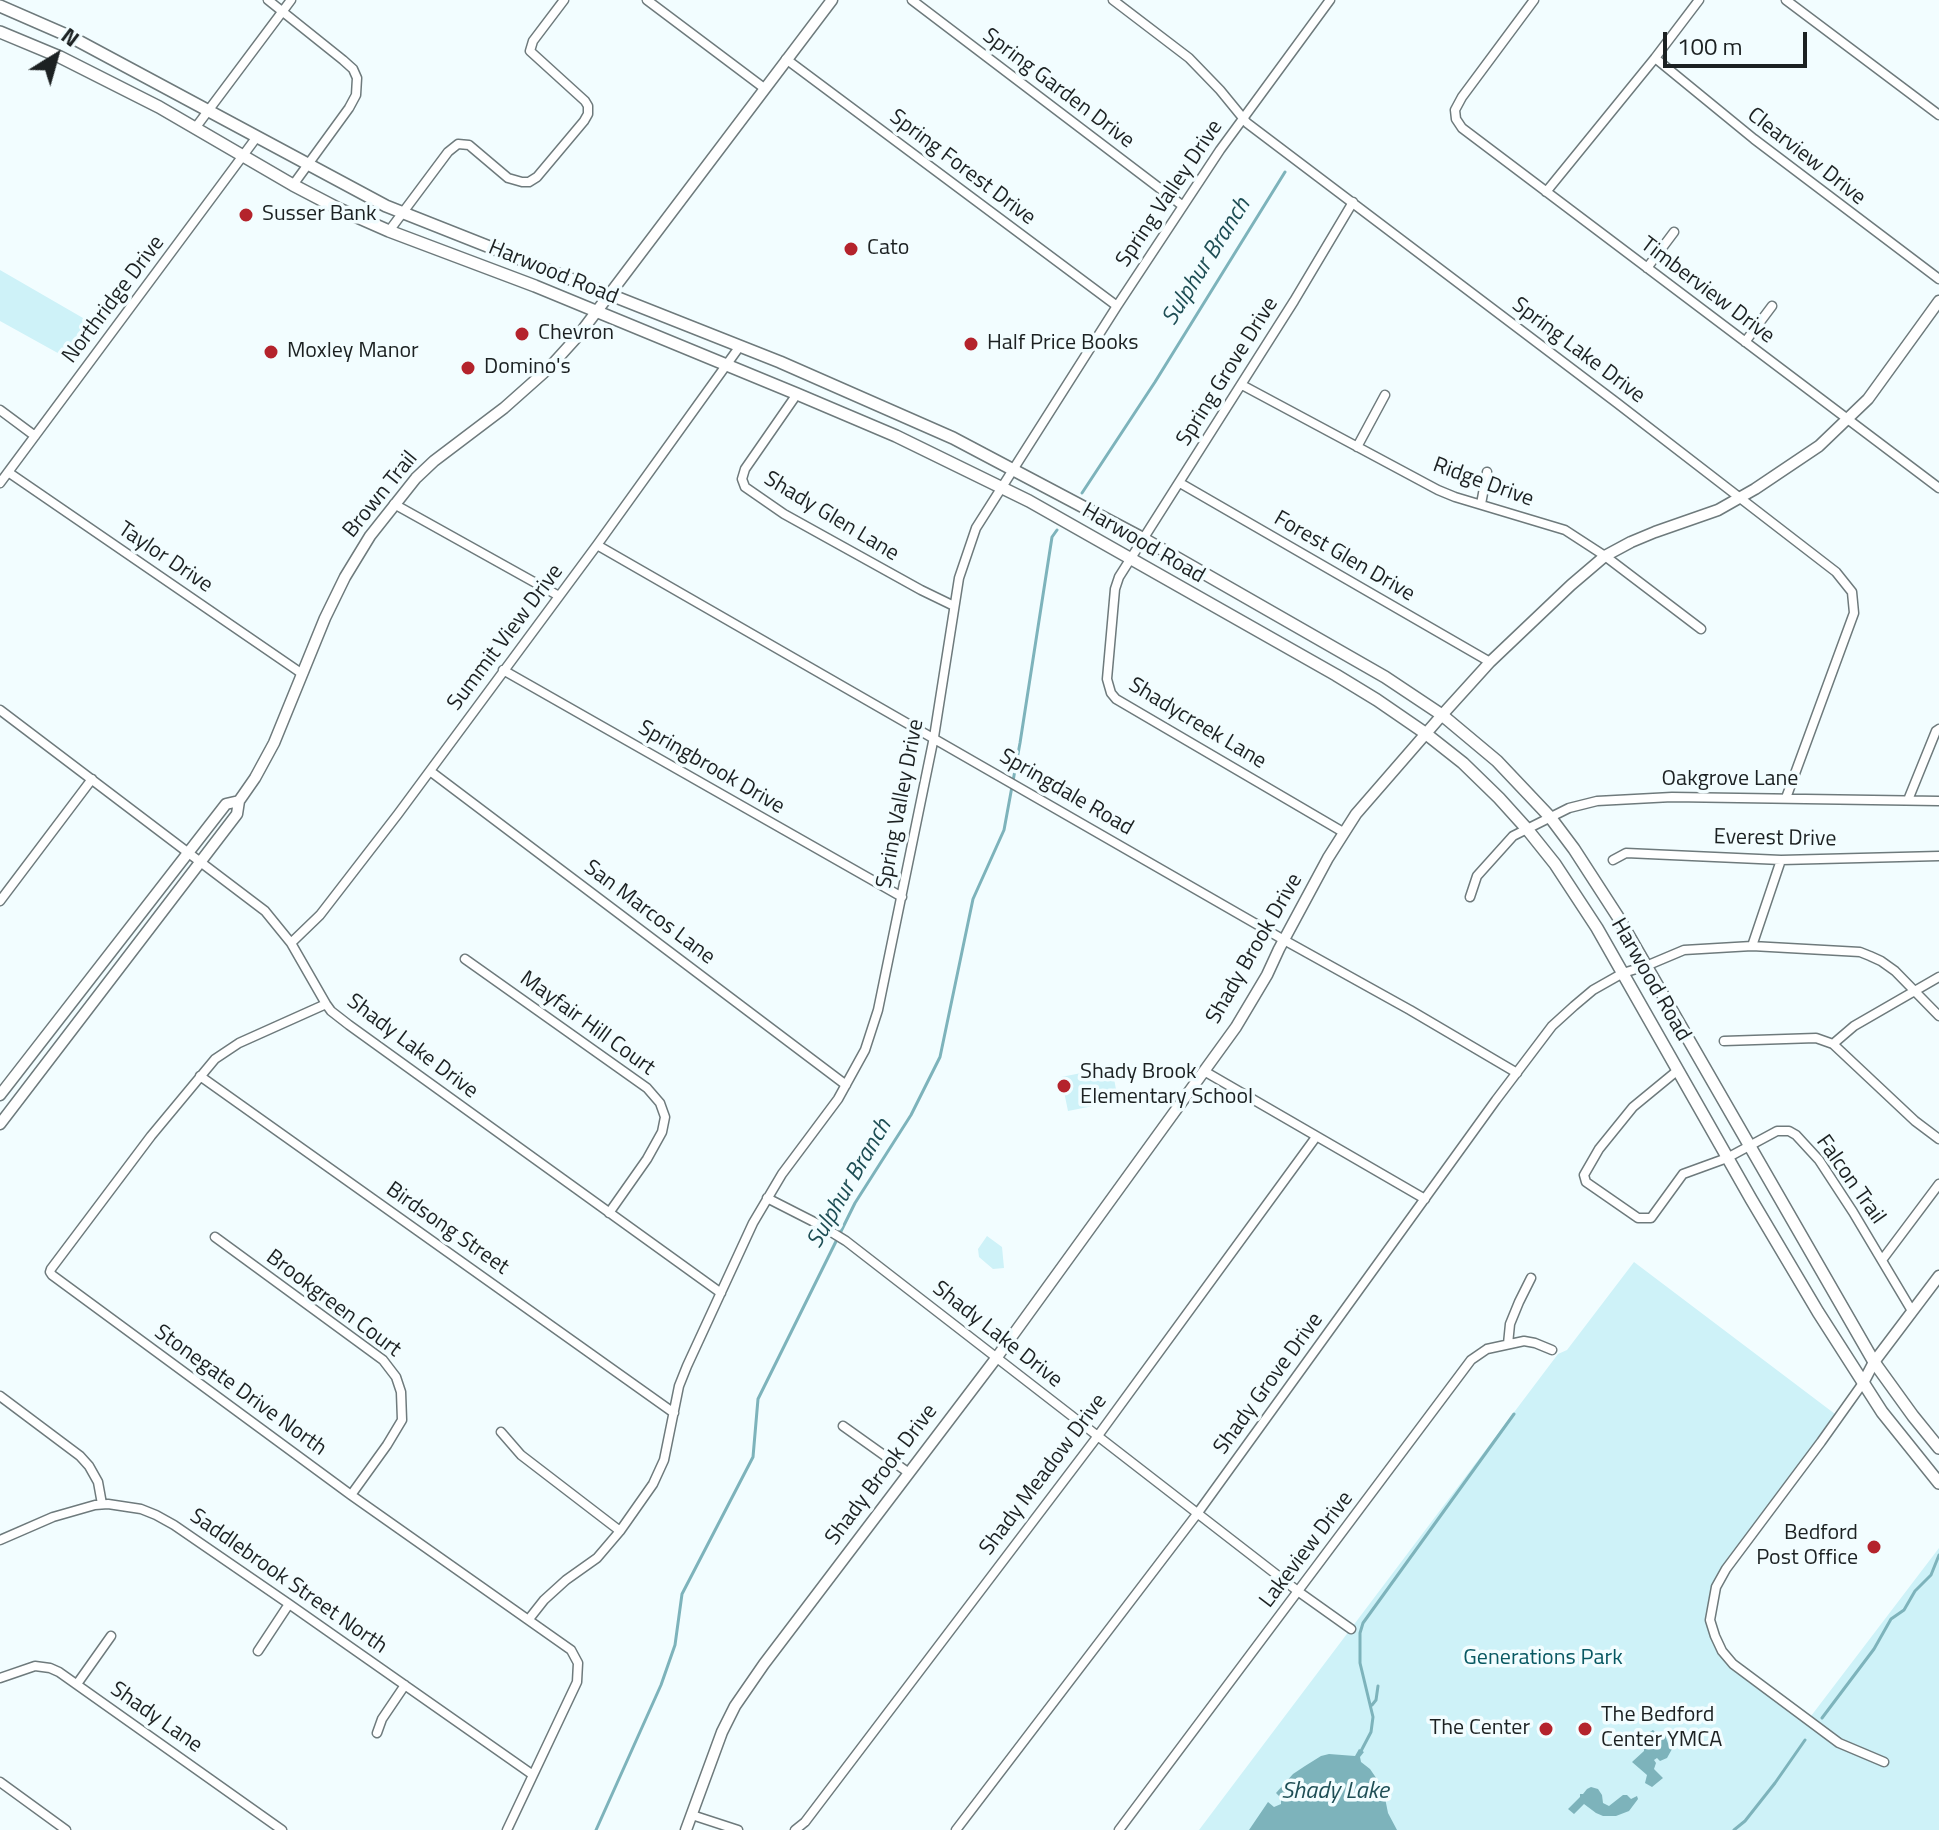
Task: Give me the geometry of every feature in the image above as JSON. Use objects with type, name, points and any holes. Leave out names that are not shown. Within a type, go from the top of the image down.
[{"type":"main road","name":"Harwood Road","points":[[0,6],[71,37],[402,213],[740,346],[953,438],[1144,539],[1385,677],[1442,715],[1497,761],[1550,817],[1591,873],[1874,1362],[1939,1448]]},
{"type":"main road","name":"Harwood Road","points":[[0,32],[60,57],[196,127],[293,185],[389,231],[535,286],[797,394],[896,436],[1029,501],[1336,675],[1425,733],[1463,763],[1499,798],[1527,829],[1571,888],[1818,1312],[1863,1383],[1939,1483]]},
{"type":"street","points":[[268,0],[343,60],[357,78],[356,95],[293,185]]},
{"type":"street","points":[[196,127],[291,0]]},
{"type":"street","points":[[389,231],[448,152],[458,144],[469,145],[508,178],[529,182],[537,177],[584,121],[588,114],[585,101],[530,51],[533,41],[564,0]]},
{"type":"street","points":[[647,0],[764,88]]},
{"type":"street","name":"Brown Trail","points":[[0,1124],[237,814],[239,801],[274,743],[301,673],[345,577],[370,536],[416,478],[504,408],[549,368],[578,336],[832,0]]},
{"type":"street","name":"Spring Garden Drive","points":[[912,0],[1183,206]]},
{"type":"street","name":"Spring Lake Drive","points":[[1113,0],[1189,58],[1243,119],[1836,572],[1852,592],[1854,613],[1786,798]]},
{"type":"street","name":"Spring Valley Drive","points":[[529,1619],[566,1580],[597,1558],[653,1484],[664,1460],[679,1386],[753,1223],[782,1174],[838,1099],[865,1050],[902,897],[934,737],[959,578],[976,528],[1183,206],[1330,0]]},
{"type":"street","name":"Timberview Drive","points":[[1534,0],[1462,97],[1455,110],[1462,128],[1939,488]]},
{"type":"street","points":[[1546,192],[1699,0]]},
{"type":"street","points":[[1786,0],[1939,115]]},
{"type":"street","name":"Clearview Drive","points":[[1655,58],[1754,139],[1939,279]]},
{"type":"street","name":"Spring Forest Drive","points":[[786,59],[1117,306]]},
{"type":"street","name":"Northridge Drive","points":[[0,483],[256,138]]},
{"type":"street","name":"Spring Grove Drive","points":[[1130,559],[1242,385],[1353,202]]},
{"type":"street","points":[[1647,268],[1674,232]]},
{"type":"street","name":"Shady Brook Drive","points":[[686,1830],[722,1732],[735,1706],[997,1357],[1248,1009],[1343,832],[1356,814],[1490,662],[1571,585],[1605,556],[1631,542],[1718,510],[1819,446],[1868,399],[1939,301]]},
{"type":"street","points":[[1745,342],[1772,306]]},
{"type":"street","name":"Summit View Drive","points":[[291,943],[320,915],[430,771],[740,346]]},
{"type":"street","name":"Ridge Drive","points":[[1242,385],[1438,490],[1565,530],[1605,556],[1701,629]]},
{"type":"street","name":"Shady Glen Lane","points":[[797,394],[745,469],[742,479],[745,487],[784,514],[954,606]]},
{"type":"street","points":[[1357,447],[1385,395]]},
{"type":"street","points":[[0,410],[35,436]]},
{"type":"street","name":"Taylor Drive","points":[[8,472],[301,673]]},
{"type":"street","points":[[1481,504],[1487,472]]},
{"type":"street","name":"Forest Glen Drive","points":[[1180,483],[1490,662]]},
{"type":"street","points":[[394,504],[559,596]]},
{"type":"street","name":"Springdale Road","points":[[597,545],[1517,1073]]},
{"type":"street","name":"Shadycreek Lane","points":[[1130,559],[1115,589],[1107,679],[1111,693],[1116,699],[1343,832]]},
{"type":"street","name":"Springbrook Drive","points":[[503,670],[902,897]]},
{"type":"street","name":"Shady Lake Drive","points":[[0,710],[265,911],[291,943],[331,1011],[721,1293]]},
{"type":"street","points":[[1908,800],[1939,729]]},
{"type":"street","name":"San Marcos Lane","points":[[430,771],[846,1085]]},
{"type":"street","points":[[0,901],[92,779]]},
{"type":"street","name":"Oakgrove Lane","points":[[1470,897],[1477,876],[1513,836],[1569,808],[1597,801],[1672,797],[1939,801]]},
{"type":"street","name":"Brown Trail","points":[[0,1095],[226,804],[239,801]]},
{"type":"street","name":"Everest Drive","points":[[1613,860],[1626,853],[1781,860],[1939,856]]},
{"type":"street","points":[[1752,946],[1781,860]]},
{"type":"street","name":"Shady Grove Drive","points":[[959,1829],[1197,1514],[1552,1026],[1593,990],[1623,973],[1684,950],[1752,946],[1860,952],[1881,961],[1939,1016]]},
{"type":"street","name":"Mayfair Hill Court","points":[[465,959],[647,1088],[660,1103],[665,1117],[662,1132],[609,1213]]},
{"type":"street","points":[[1833,1044],[1854,1026],[1939,977]]},
{"type":"street","name":"Stonegate Drive North","points":[[326,1004],[239,1043],[215,1059],[122,1174],[50,1272],[351,1495],[571,1650],[577,1659],[577,1682],[507,1830]]},
{"type":"street","points":[[1724,1041],[1816,1038],[1833,1044],[1915,1121],[1939,1139]]},
{"type":"street","points":[[23,1065],[37,1076]]},
{"type":"street","name":"Falcon Trail","points":[[1678,1070],[1633,1107],[1599,1149],[1584,1175],[1586,1182],[1638,1218],[1651,1218],[1683,1174],[1727,1158],[1782,1130],[1789,1131],[1819,1160],[1912,1311]]},
{"type":"street","points":[[1204,1071],[1425,1199]]},
{"type":"street","name":"Birdsong Street","points":[[200,1076],[674,1413]]},
{"type":"street","name":"Shady Meadow Drive","points":[[795,1830],[805,1822],[1097,1437],[1316,1137]]},
{"type":"street","points":[[1882,1260],[1939,1184]]},
{"type":"street","name":"Shady Lake Drive","points":[[767,1198],[846,1241],[1197,1514],[1351,1629]]},
{"type":"street","name":"Brookgreen Court","points":[[215,1237],[383,1360],[396,1377],[401,1392],[402,1420],[351,1495]]},
{"type":"street","points":[[1884,1762],[1839,1743],[1741,1671],[1722,1651],[1710,1620],[1716,1587],[1726,1569],[1939,1276]]},
{"type":"street","points":[[1508,1344],[1510,1324],[1531,1278]]},
{"type":"street","name":"Lakeview Drive","points":[[1119,1830],[1471,1360],[1487,1349],[1524,1341],[1552,1350]]},
{"type":"street","points":[[0,1396],[80,1456],[98,1482],[102,1504]]},
{"type":"street","points":[[843,1426],[909,1473]]},
{"type":"street","points":[[501,1432],[521,1455],[620,1531]]},
{"type":"street","name":"Saddlebrook Street North","points":[[0,1540],[53,1517],[102,1504],[141,1509],[156,1515],[533,1775]]},
{"type":"street","points":[[258,1651],[289,1604]]},
{"type":"street","points":[[77,1684],[111,1636]]},
{"type":"street","name":"Shady Lane","points":[[0,1678],[35,1666],[50,1668],[282,1830]]},
{"type":"street","points":[[377,1733],[382,1719],[405,1685]]},
{"type":"street","points":[[0,1782],[63,1829]]},
{"type":"street","points":[[692,1815],[738,1830]]},
{"type":"green space","points":[[0,270],[102,329],[74,362],[0,321]]},
{"type":"green space","points":[[1112,1067],[1118,1101],[1068,1111],[1061,1077]]},
{"type":"green space","points":[[987,1236],[1002,1247],[1004,1268],[993,1269],[979,1257],[978,1249]]},
{"type":"green space","name":"Generations Park","points":[[1634,1262],[1839,1417],[1716,1587],[1710,1620],[1722,1651],[1808,1720],[1939,1548],[1939,1830],[1199,1830],[1558,1354],[1567,1350]]},
{"type":"water","points":[[1653,1730],[1665,1735],[1672,1749],[1667,1758],[1654,1760],[1654,1769],[1663,1778],[1652,1787],[1645,1783],[1647,1775],[1632,1762],[1644,1751],[1642,1740]]},
{"type":"water","name":"Shady Lake","points":[[1359,1749],[1364,1752],[1361,1762],[1383,1788],[1388,1813],[1397,1830],[1249,1830],[1268,1802],[1274,1807],[1281,1804],[1281,1798],[1276,1793],[1293,1774],[1321,1756],[1355,1756]]},
{"type":"water","points":[[1591,1787],[1598,1789],[1603,1803],[1609,1806],[1623,1795],[1631,1799],[1637,1796],[1638,1799],[1629,1811],[1616,1816],[1603,1816],[1584,1804],[1574,1814],[1568,1809],[1580,1794]]},
{"type":"waterway","name":"Sulphur Branch","points":[[1082,493],[1285,172]]},
{"type":"waterway","name":"Sulphur Branch","points":[[596,1830],[661,1685],[675,1645],[682,1594],[753,1457],[758,1399],[855,1203],[911,1115],[940,1057],[973,899],[1004,830],[1052,537],[1057,530]]},
{"type":"waterway","points":[[1360,1753],[1371,1732],[1373,1717],[1360,1663],[1363,1623],[1514,1414]]},
{"type":"waterway","points":[[1822,1718],[1874,1649],[1891,1619],[1904,1610],[1915,1591],[1931,1575],[1939,1555]]},
{"type":"waterway","points":[[1372,1705],[1378,1686]]},
{"type":"waterway","points":[[1734,1830],[1775,1783],[1805,1740]]},
{"type":"place","name":"Susser Bank","points":[[246,215]]},
{"type":"place","name":"Cato","points":[[851,249]]},
{"type":"place","name":"Chevron","points":[[522,334]]},
{"type":"place","name":"Half Price Books","points":[[971,344]]},
{"type":"place","name":"Moxley Manor","points":[[271,352]]},
{"type":"place","name":"Domino's","points":[[468,368]]},
{"type":"place","name":"Shady Brook Elementary School","points":[[1064,1086]]},
{"type":"place","name":"Bedford Post Office","points":[[1874,1547]]},
{"type":"place","name":"The Center","points":[[1546,1729]]},
{"type":"place","name":"The Bedford Center YMCA","points":[[1585,1729]]}]
